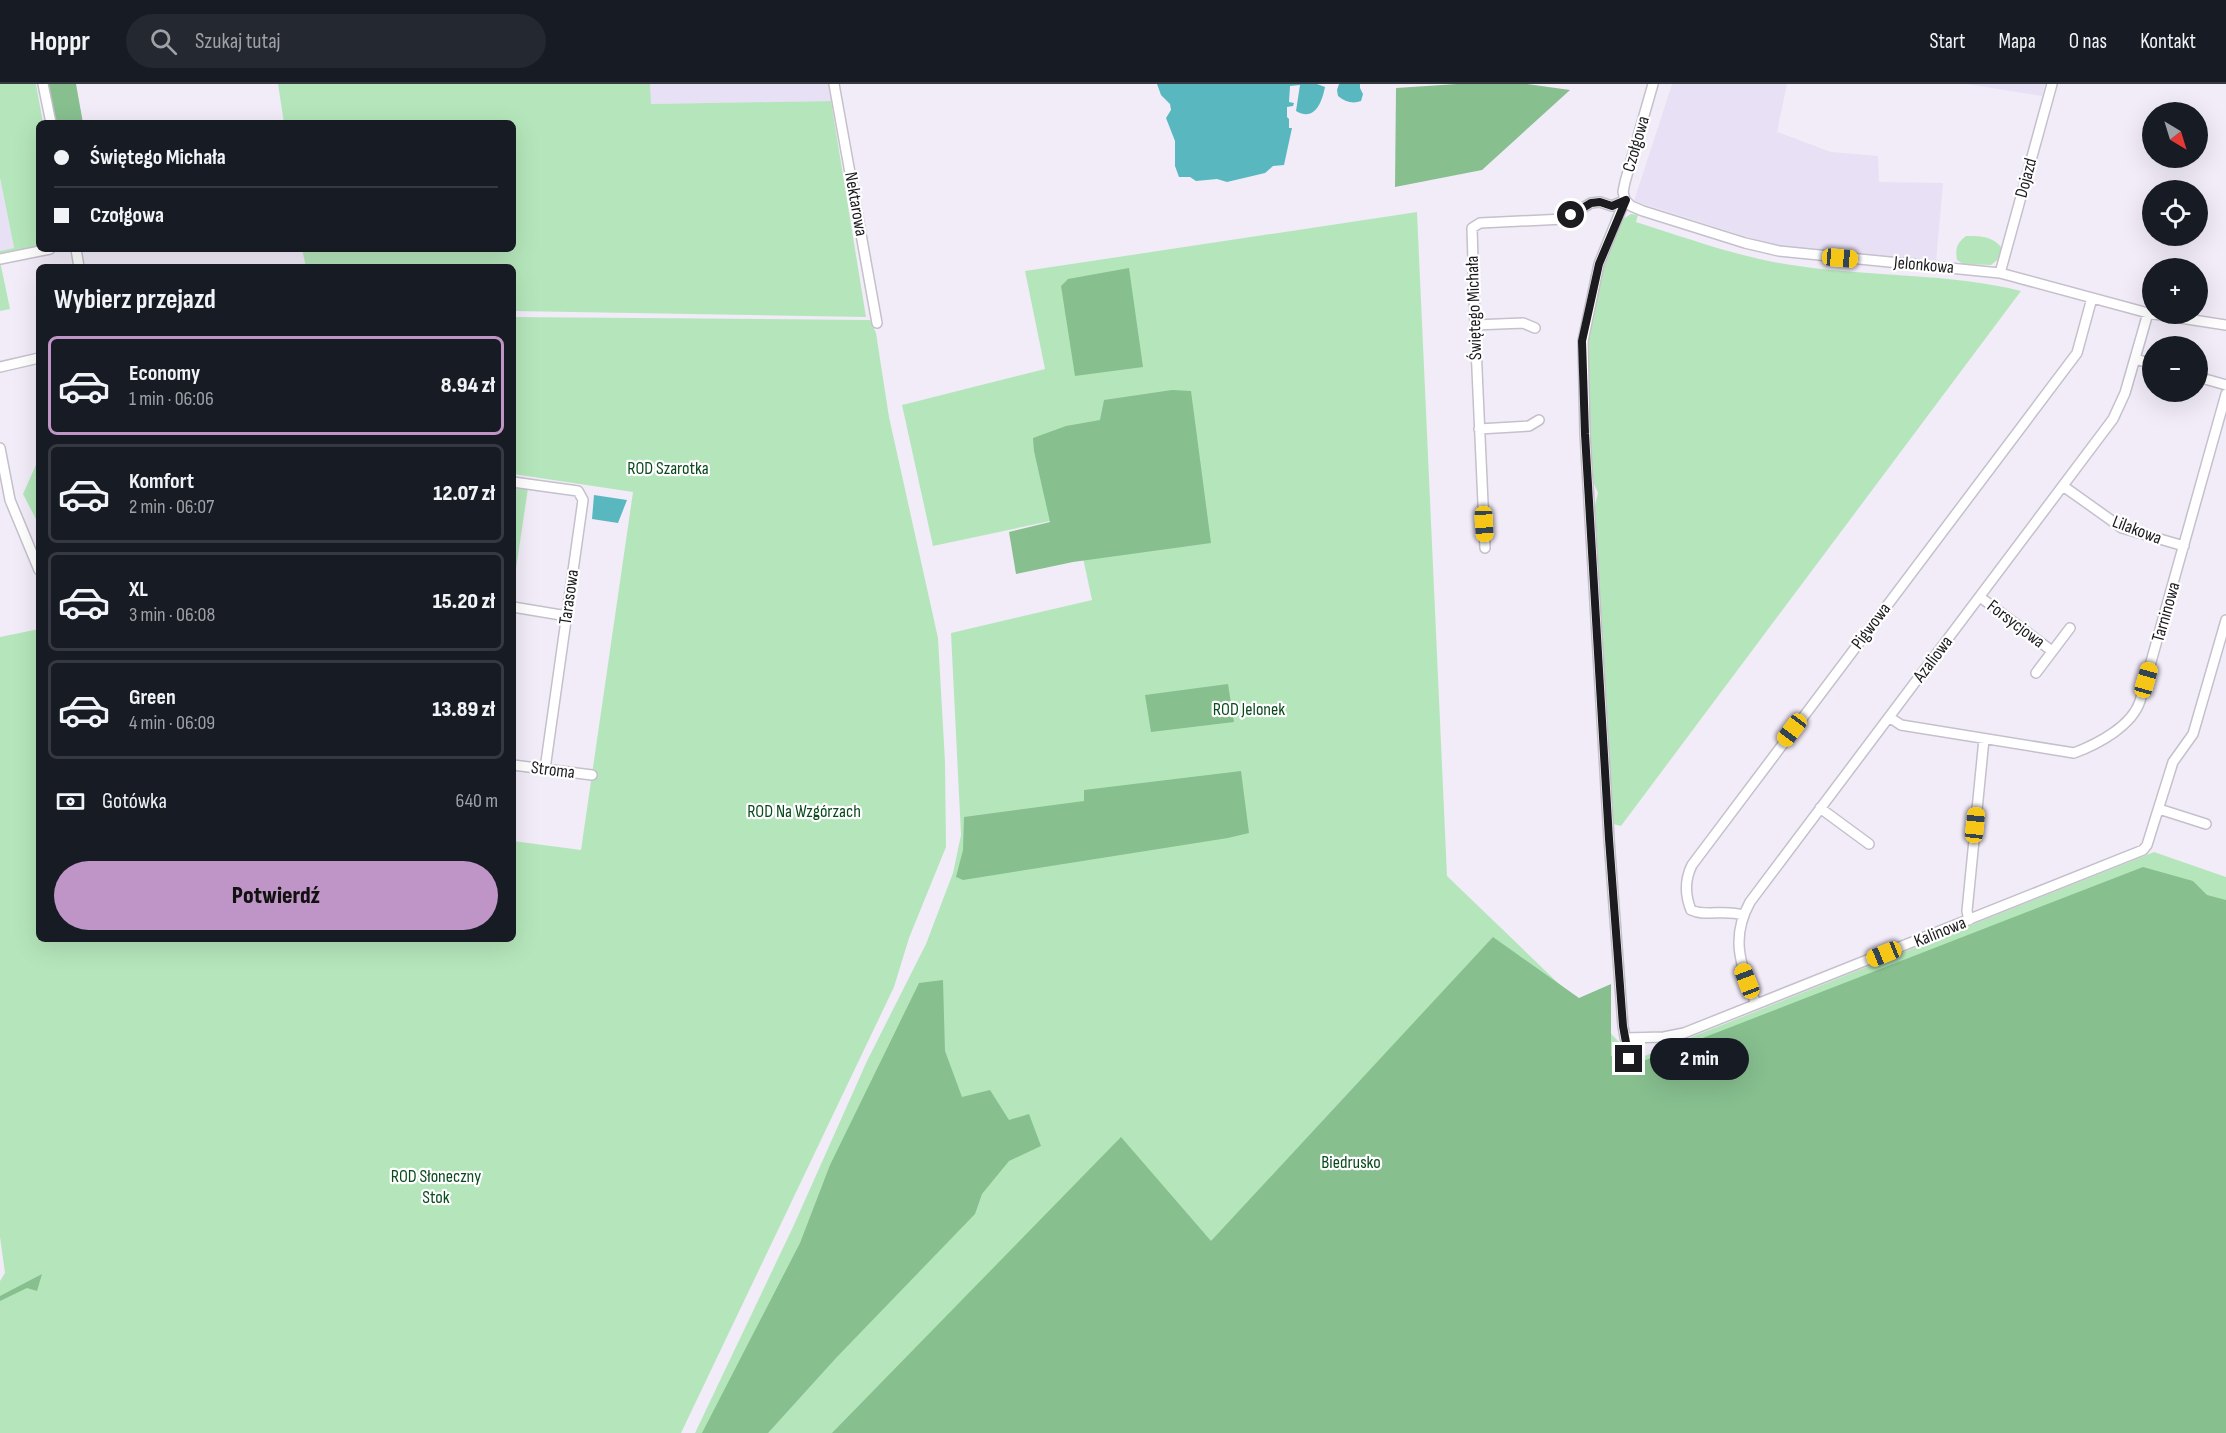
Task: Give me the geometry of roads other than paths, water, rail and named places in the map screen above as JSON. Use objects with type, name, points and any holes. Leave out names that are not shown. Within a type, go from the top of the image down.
[{"type":"street","points":[[43,84],[50,120]]},
{"type":"street","name":"Nektarowa","points":[[834,84],[877,323]]},
{"type":"street","name":"Czołgowa","points":[[1629,1059],[1625,1038],[1609,839],[1585,434],[1582,341],[1599,264],[1626,200],[1623,192],[1625,182],[1653,84]]},
{"type":"street","name":"Dojazd","points":[[2000,273],[2052,84]]},
{"type":"street","name":"Jelonkowa","points":[[1626,200],[1631,207],[1732,240],[1772,250],[1802,255],[2000,273],[2142,311]]},
{"type":"street","name":"Świętego Michała","points":[[1485,548],[1472,228],[1477,225],[1564,219],[1591,203],[1600,202],[1612,206],[1626,200]]},
{"type":"street","points":[[0,259],[36,252]]},
{"type":"street","name":"Pigwowa","points":[[1743,915],[1731,911],[1698,913],[1691,910],[1686,875],[2077,353],[2092,298]]},
{"type":"street","name":"Jelonkowa","points":[[2208,322],[2226,325]]},
{"type":"street","points":[[1475,325],[1523,323],[1535,328]]},
{"type":"street","name":"Azaliowa","points":[[1756,1004],[1741,964],[1739,937],[1743,915],[1820,808],[2113,419],[2126,393],[2145,324]]},
{"type":"street","points":[[0,367],[36,359]]},
{"type":"street","points":[[2136,359],[2142,361]]},
{"type":"street","points":[[2208,380],[2226,385]]},
{"type":"street","name":"Tarninowa","points":[[1889,717],[1900,725],[2074,753],[2085,749],[2131,719],[2140,701],[2226,394]]},
{"type":"street","points":[[1479,429],[1529,426],[1539,420]]},
{"type":"street","points":[[0,448],[10,500],[36,563]]},
{"type":"street","name":"Tarasowa","points":[[516,482],[578,491],[582,495],[545,769]]},
{"type":"street","name":"Lilakowa","points":[[2063,486],[2122,528],[2184,546]]},
{"type":"street","name":"Forsycjowa","points":[[1980,597],[2052,651]]},
{"type":"street","points":[[516,608],[567,616]]},
{"type":"street","name":"Kalinowa","points":[[1625,1038],[1664,1037],[1684,1033],[2144,849],[2173,762],[2193,734],[2226,620]]},
{"type":"street","name":"Forsycjowa","points":[[2036,673],[2070,628]]},
{"type":"street","points":[[1969,920],[1967,911],[1984,739]]},
{"type":"street","name":"Stroma","points":[[516,765],[592,775]]},
{"type":"street","points":[[1820,808],[1869,844]]},
{"type":"street","points":[[2158,809],[2206,824]]},
{"type":"water","points":[[1157,84],[1317,84],[1325,87],[1320,104],[1316,109],[1303,114],[1296,111],[1300,85],[1290,86],[1289,102],[1294,103],[1293,106],[1287,107],[1289,128],[1292,128],[1284,165],[1273,166],[1265,173],[1227,182],[1217,179],[1196,181],[1190,177],[1179,177],[1175,166],[1175,141],[1166,118],[1171,110],[1170,104],[1161,95]]},
{"type":"water","points":[[1339,84],[1360,84],[1363,94],[1361,101],[1343,100],[1338,96]]},
{"type":"water","points":[[594,495],[627,500],[618,523],[592,519]]},
{"type":"park label","name":"ROD Szarotka","points":[[668,468]]},
{"type":"park label","name":"ROD Jelonek","points":[[1249,709]]},
{"type":"park label","name":"ROD Na Wzgórzach","points":[[804,811]]},
{"type":"park label","name":"Biedrusko","points":[[1351,1162]]},
{"type":"park label","name":"ROD Słoneczny Stok","points":[[436,1186]]}]
